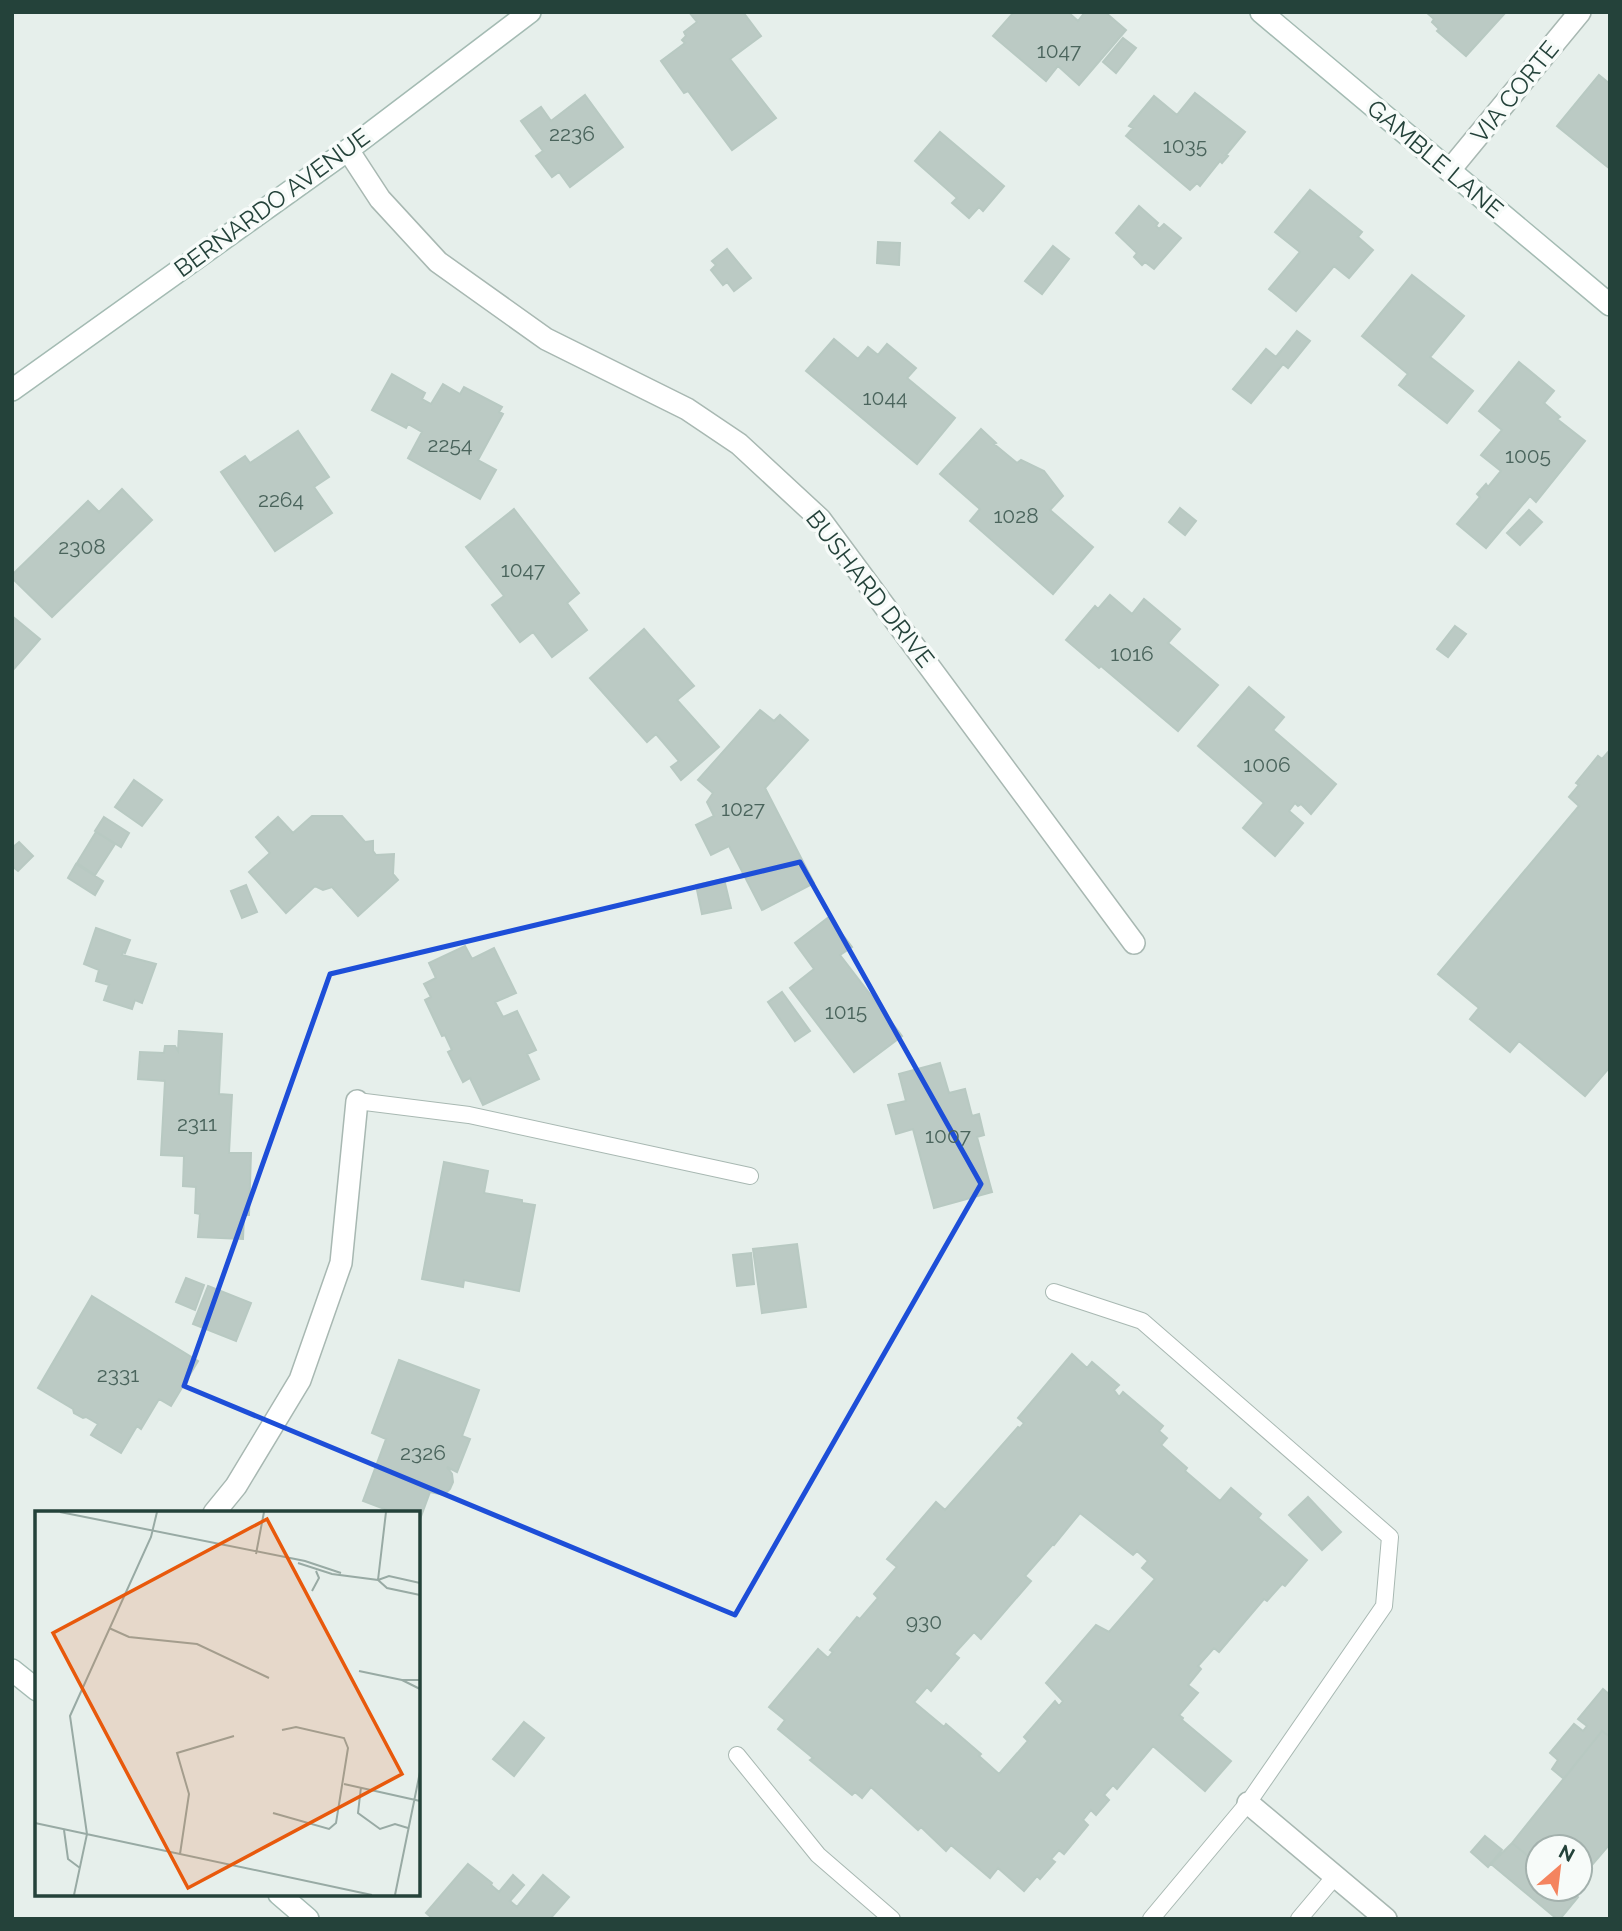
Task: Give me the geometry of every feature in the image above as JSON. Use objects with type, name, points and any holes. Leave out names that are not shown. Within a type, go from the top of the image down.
[{"type":"street","name":"BERNARDO AVENUE","points":[[12,390],[348,150],[530,12]]},
{"type":"street","name":"GAMBLE LANE","points":[[1261,12],[1610,304]]},
{"type":"street","name":"VIA CORTE","points":[[1450,171],[1580,12]]},
{"type":"street","name":"BUSHARD DRIVE","points":[[348,150],[380,199],[438,262],[546,339],[687,409],[739,444],[820,519],[1134,943]]},
{"type":"street","points":[[216,1511],[236,1486],[300,1380],[341,1263],[357,1101]]},
{"type":"street","points":[[12,1670],[35,1688]]},
{"type":"street","points":[[1248,1803],[1386,1919]]},
{"type":"street","points":[[281,1896],[308,1919]]},
{"type":"lane","points":[[357,1101],[469,1115],[750,1176]]},
{"type":"lane","points":[[1054,1292],[1142,1321],[1390,1537],[1384,1605],[1248,1803],[1151,1919]]},
{"type":"lane","points":[[737,1755],[818,1855],[892,1919]]},
{"type":"lane","points":[[1299,1919],[1336,1875]]},
{"type":"highlighted area","points":[[800,862],[981,1184],[735,1615],[184,1386],[330,974]]},
{"type":"building","points":[[689,12],[743,12],[761,36],[730,59],[776,118],[732,150],[688,91],[684,93],[661,61],[685,43],[682,40],[686,36],[684,32],[697,22]]},
{"type":"building","points":[[1014,12],[1068,12],[1078,21],[1085,12],[1105,12],[1126,30],[1079,85],[1058,66],[1046,81],[993,36]]},
{"type":"building","points":[[1426,12],[1506,12],[1466,56],[1437,31],[1439,29],[1432,22],[1434,19]]},
{"type":"building","points":[[1123,38],[1136,48],[1116,73],[1103,62]]},
{"type":"building","points":[[1599,75],[1610,84],[1610,169],[1557,126]]},
{"type":"building","points":[[1195,93],[1245,132],[1222,163],[1220,161],[1200,186],[1197,183],[1190,190],[1126,136],[1133,128],[1129,126],[1154,96],[1177,115]]},
{"type":"building","points":[[585,95],[623,147],[570,187],[559,172],[552,177],[536,156],[543,151],[521,121],[541,107],[551,121]]},
{"type":"building","points":[[940,132],[1004,186],[983,211],[979,207],[969,218],[952,203],[957,198],[915,161]]},
{"type":"building","points":[[1310,190],[1362,232],[1358,237],[1373,250],[1349,278],[1334,266],[1296,311],[1269,289],[1300,252],[1275,232]]},
{"type":"building","points":[[1139,206],[1158,223],[1156,226],[1159,229],[1164,224],[1181,238],[1154,269],[1145,262],[1142,265],[1134,257],[1137,253],[1116,233]]},
{"type":"building","points":[[878,242],[900,243],[899,265],[877,263]]},
{"type":"building","points":[[1053,246],[1069,259],[1042,294],[1025,281]]},
{"type":"building","points":[[727,249],[751,278],[734,291],[727,282],[723,285],[711,270],[716,265],[712,261]]},
{"type":"building","points":[[1412,275],[1464,316],[1430,357],[1473,391],[1447,423],[1399,385],[1408,374],[1362,336]]},
{"type":"building","points":[[1297,331],[1310,341],[1288,368],[1283,364],[1251,403],[1233,389],[1266,349],[1276,357]]},
{"type":"building","points":[[834,339],[858,359],[868,347],[878,355],[887,344],[916,368],[907,378],[955,418],[917,464],[806,371]]},
{"type":"building","points":[[1519,362],[1554,391],[1544,403],[1560,417],[1557,419],[1585,441],[1536,502],[1530,496],[1486,548],[1457,524],[1480,497],[1477,494],[1486,484],[1488,487],[1501,471],[1481,455],[1502,430],[1479,411]]},
{"type":"building","points":[[392,374],[425,393],[422,399],[431,404],[443,384],[460,394],[464,387],[502,407],[499,412],[503,414],[478,460],[496,470],[480,499],[408,458],[422,432],[408,424],[406,428],[372,410]]},
{"type":"building","points":[[981,429],[1017,463],[1021,460],[1044,471],[1063,496],[1050,510],[1093,547],[1053,594],[970,521],[980,509],[940,474]]},
{"type":"building","points":[[298,431],[329,477],[314,487],[332,513],[275,551],[221,472],[245,456],[250,463]]},
{"type":"building","points":[[122,489],[152,520],[52,617],[12,575],[88,501],[99,512]]},
{"type":"building","points":[[1180,508],[1196,521],[1185,535],[1169,522]]},
{"type":"building","points":[[514,509],[579,593],[567,603],[587,630],[552,657],[533,632],[520,642],[492,605],[504,596],[466,547]]},
{"type":"building","points":[[1529,510],[1542,522],[1520,545],[1507,533]]},
{"type":"building","points":[[1110,595],[1132,614],[1144,599],[1180,629],[1168,643],[1218,685],[1178,731],[1066,640],[1095,606],[1098,609]]},
{"type":"building","points":[[12,616],[40,639],[12,671]]},
{"type":"building","points":[[1455,626],[1466,634],[1448,657],[1437,649]]},
{"type":"building","points":[[644,629],[694,686],[677,700],[719,747],[681,780],[671,767],[679,761],[656,734],[647,742],[590,678]]},
{"type":"building","points":[[1249,687],[1284,717],[1273,730],[1336,784],[1311,814],[1301,804],[1298,806],[1295,803],[1289,811],[1303,823],[1275,856],[1243,828],[1264,803],[1198,746]]},
{"type":"building","points":[[760,710],[774,721],[780,715],[808,740],[765,788],[814,883],[762,910],[729,846],[711,855],[696,825],[714,816],[707,802],[713,793],[698,780]]},
{"type":"building","points":[[1610,750],[1610,1067],[1585,1096],[1519,1041],[1510,1052],[1470,1019],[1479,1008],[1438,974],[1579,806],[1569,797],[1579,785],[1576,783],[1598,756],[1602,759]]},
{"type":"building","points":[[134,780],[162,800],[142,826],[115,807]]},
{"type":"building","points":[[312,816],[342,816],[365,842],[373,841],[376,855],[394,854],[393,874],[398,880],[358,916],[332,887],[323,890],[315,886],[286,913],[249,872],[270,853],[256,837],[278,817],[293,833]]},
{"type":"building","points":[[104,817],[129,833],[121,847],[95,831]]},
{"type":"building","points":[[96,832],[115,844],[95,875],[77,863]]},
{"type":"building","points":[[19,842],[33,856],[18,871],[12,866],[12,848]]},
{"type":"building","points":[[76,864],[103,881],[95,895],[68,878]]},
{"type":"building","points":[[724,879],[731,908],[702,914],[696,885]]},
{"type":"building","points":[[246,885],[257,912],[242,918],[231,891]]},
{"type":"building","points":[[829,917],[852,947],[840,955],[902,1036],[854,1072],[790,988],[814,969],[795,943]]},
{"type":"building","points":[[96,928],[130,940],[122,955],[156,964],[142,1003],[135,1000],[132,1009],[104,1000],[109,985],[96,981],[99,970],[84,964]]},
{"type":"building","points":[[465,946],[472,959],[494,948],[516,993],[495,1002],[503,1017],[517,1011],[536,1050],[527,1054],[539,1079],[483,1105],[470,1078],[463,1082],[448,1052],[452,1050],[445,1035],[442,1036],[425,1000],[431,997],[424,984],[436,978],[429,963]]},
{"type":"building","points":[[782,992],[810,1031],[795,1041],[768,1002]]},
{"type":"building","points":[[179,1031],[222,1034],[219,1094],[232,1095],[229,1153],[251,1153],[249,1215],[244,1215],[243,1239],[198,1237],[200,1214],[195,1213],[196,1187],[183,1186],[184,1156],[161,1155],[165,1081],[138,1079],[140,1052],[164,1053],[165,1046],[175,1046],[178,1051]]},
{"type":"building","points":[[940,1063],[949,1093],[965,1089],[972,1116],[979,1114],[984,1135],[977,1137],[992,1192],[934,1208],[913,1129],[896,1134],[888,1105],[906,1101],[899,1074]]},
{"type":"building","points":[[444,1162],[488,1171],[484,1193],[535,1205],[519,1291],[464,1280],[463,1287],[422,1279]]},
{"type":"building","points":[[797,1244],[806,1307],[762,1313],[753,1249]]},
{"type":"building","points":[[751,1253],[754,1284],[737,1286],[733,1255]]},
{"type":"building","points":[[186,1278],[204,1285],[195,1310],[176,1302]]},
{"type":"building","points":[[208,1286],[251,1303],[236,1341],[193,1324]]},
{"type":"building","points":[[92,1296],[198,1361],[171,1406],[159,1399],[141,1429],[137,1426],[121,1453],[91,1435],[98,1424],[74,1413],[73,1409],[38,1388]]},
{"type":"building","points":[[1072,1354],[1087,1368],[1092,1362],[1119,1385],[1114,1390],[1119,1397],[1123,1392],[1163,1426],[1159,1431],[1167,1438],[1161,1445],[1187,1468],[1185,1471],[1220,1501],[1231,1488],[1261,1514],[1258,1518],[1307,1560],[1285,1586],[1282,1584],[1267,1601],[1264,1599],[1219,1652],[1214,1648],[1198,1666],[1201,1669],[1188,1685],[1198,1693],[1179,1715],[1231,1761],[1205,1791],[1153,1746],[1117,1789],[1113,1785],[1104,1795],[1109,1800],[1096,1815],[1091,1810],[1083,1820],[1088,1825],[1064,1854],[1059,1850],[1051,1859],[1055,1862],[1040,1879],[1037,1876],[1024,1891],[998,1868],[990,1878],[951,1845],[946,1851],[921,1827],[918,1830],[871,1787],[862,1798],[855,1792],[852,1795],[778,1729],[785,1720],[769,1707],[818,1649],[828,1658],[833,1652],[830,1650],[857,1617],[860,1619],[878,1598],[874,1594],[897,1567],[887,1559],[936,1502],[945,1510],[1024,1423],[1018,1418]],"holes":[[[1080,1513],[1133,1555],[1137,1551],[1148,1561],[1142,1568],[1155,1579],[1109,1632],[1096,1625],[1046,1683],[1063,1701],[1059,1706],[1055,1701],[1024,1737],[1028,1741],[999,1774],[979,1756],[981,1754],[946,1724],[944,1727],[914,1702],[927,1687],[931,1691],[959,1658],[954,1654],[974,1632],[981,1639],[1031,1581],[1025,1576]]]},
{"type":"building","points":[[399,1360],[479,1390],[462,1436],[470,1439],[457,1472],[447,1467],[452,1474],[450,1489],[444,1495],[430,1492],[420,1519],[420,1511],[390,1511],[363,1501],[386,1439],[372,1433]]},
{"type":"building","points":[[1308,1497],[1341,1532],[1322,1550],[1289,1515]]},
{"type":"building","points":[[1603,1689],[1610,1695],[1610,1737],[1602,1731],[1564,1779],[1552,1769],[1558,1760],[1550,1753],[1574,1724],[1583,1731],[1587,1726],[1578,1719]]},
{"type":"building","points":[[524,1722],[544,1738],[514,1776],[493,1759]]},
{"type":"building","points":[[1602,1731],[1610,1737],[1610,1844],[1594,1863],[1594,1833],[1524,1833],[1524,1853],[1512,1843]]},
{"type":"building","points":[[1485,1836],[1502,1850],[1488,1867],[1471,1852]]},
{"type":"building","points":[[1512,1843],[1524,1853],[1524,1892],[1491,1864]]},
{"type":"building","points":[[468,1864],[499,1892],[513,1875],[524,1885],[510,1901],[517,1907],[543,1875],[569,1897],[550,1919],[433,1919],[426,1913]]},
{"type":"building","points":[[1538,1903],[1573,1903],[1560,1919]]}]
